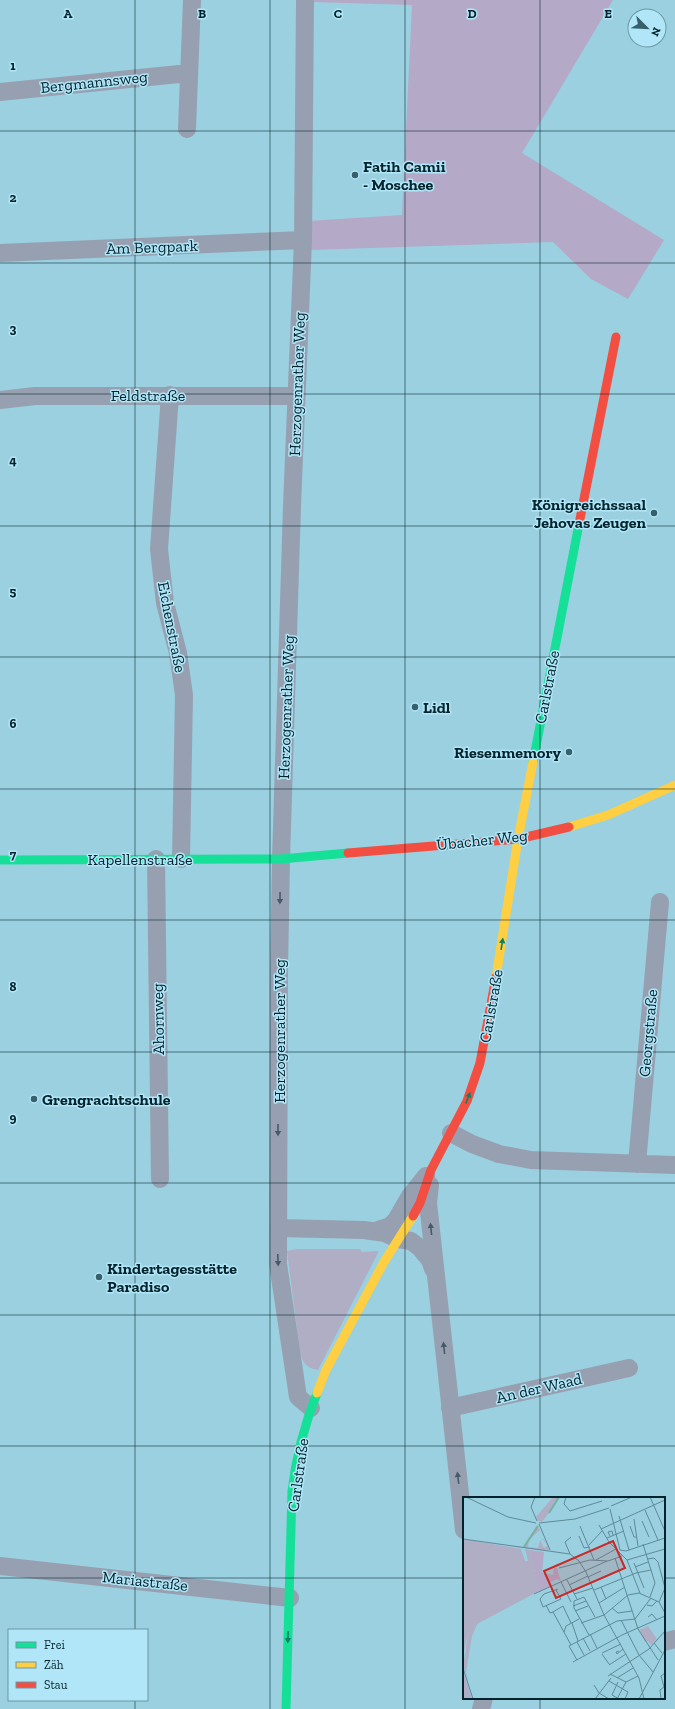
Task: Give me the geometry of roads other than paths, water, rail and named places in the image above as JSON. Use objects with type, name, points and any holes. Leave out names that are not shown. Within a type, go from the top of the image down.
[{"type":"street","points":[[187,129],[192,0]]},
{"type":"street","name":"Herzogenrather Weg","points":[[305,0],[303,240],[296,396],[281,859],[278,1264],[298,1397],[311,1408]]},
{"type":"street","name":"Bergmannsweg","points":[[0,92],[189,73]]},
{"type":"street","name":"Am Bergpark","points":[[0,254],[303,240]]},
{"type":"street","name":"Carlstraße","points":[[286,1709],[292,1492],[296,1460],[311,1408],[330,1363],[384,1262],[398,1239],[407,1228],[420,1203],[431,1170],[467,1101],[480,1063],[490,1022],[518,839],[616,337]]},
{"type":"street","name":"Eichenstraße","points":[[170,395],[159,549],[165,603],[178,653],[184,695],[180,859]]},
{"type":"street","name":"Feldstraße","points":[[0,400],[35,396],[296,396]]},
{"type":"street","name":"Übacher Weg","points":[[281,859],[518,839],[565,828],[608,815],[675,785]]},
{"type":"street","name":"Ahornweg","points":[[156,859],[160,1179]]},
{"type":"street","name":"Kapellenstraße","points":[[0,860],[281,859]]},
{"type":"street","name":"Georgstraße","points":[[637,1164],[660,902]]},
{"type":"street","points":[[451,1133],[472,1144],[499,1154],[531,1160],[675,1165]]},
{"type":"street","points":[[431,1170],[428,1203],[463,1521]]},
{"type":"street","name":"Carlstraße","points":[[376,1231],[390,1226],[396,1220],[410,1196],[431,1170]]},
{"type":"street","name":"Carlstraße","points":[[278,1228],[376,1231],[398,1239]]},
{"type":"street","points":[[398,1239],[411,1241],[425,1253],[432,1264],[437,1282]]},
{"type":"street","name":"An der Waad","points":[[450,1408],[629,1368]]},
{"type":"street","name":"Mariastraße","points":[[0,1566],[290,1598]]},
{"type":"street","points":[[665,1642],[675,1639]]},
{"type":"street","points":[[481,1709],[484,1699]]},
{"type":"place","name":"Fatih Camii - Moschee","points":[[355,175]]},
{"type":"place","name":"Königreichssaal Jehovas Zeugen","points":[[654,513]]},
{"type":"place","name":"Lidl","points":[[415,707]]},
{"type":"place","name":"Riesenmemory","points":[[569,752]]},
{"type":"place","name":"Grengrachtschule","points":[[34,1099]]},
{"type":"place","name":"Kindertagesstätte Paradiso","points":[[99,1277]]}]
